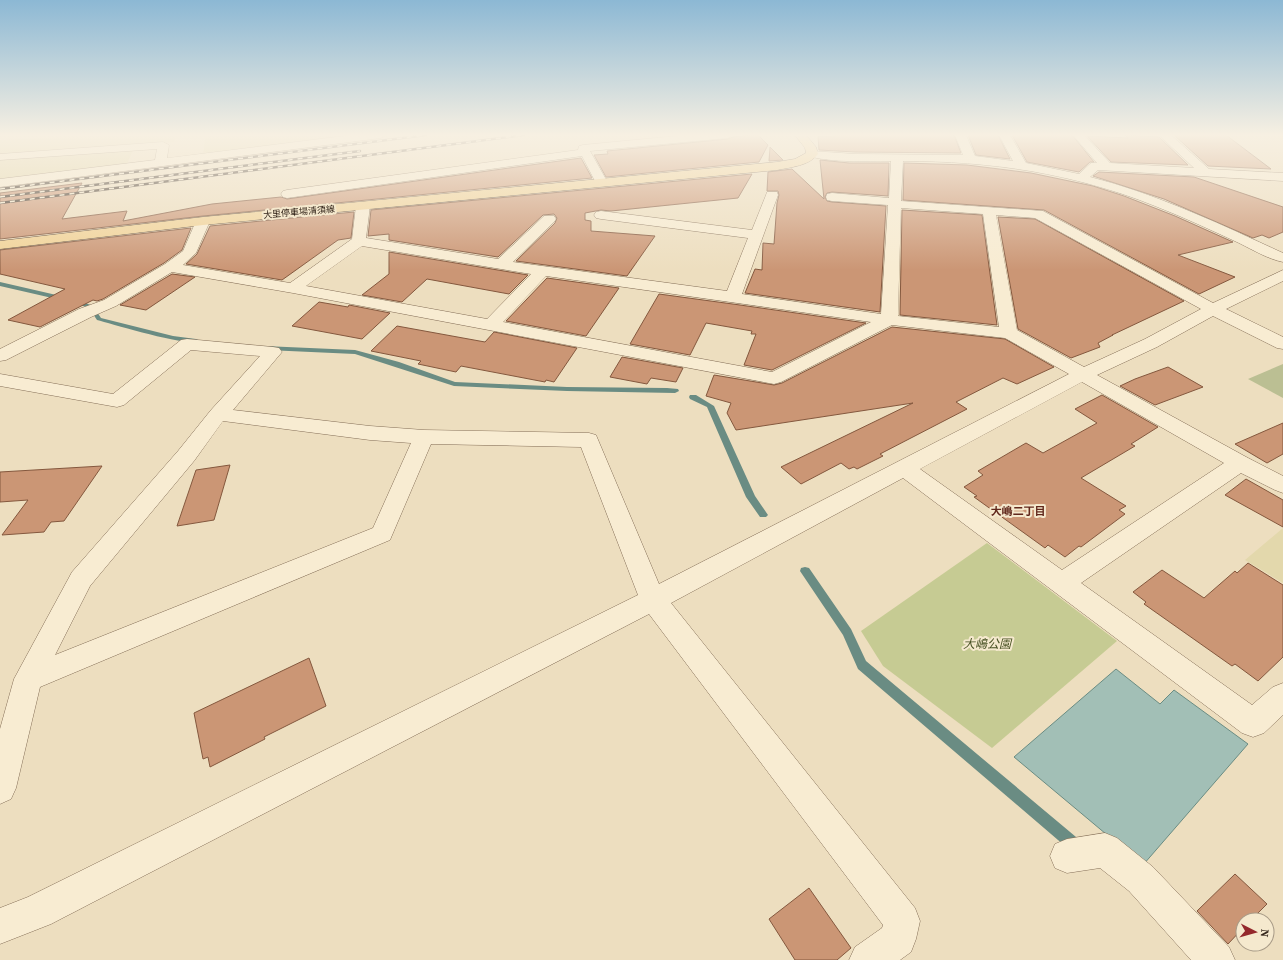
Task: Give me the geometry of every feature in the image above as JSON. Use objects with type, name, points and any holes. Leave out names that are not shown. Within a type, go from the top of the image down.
[{"type":"main road","name":"大里停車場清須線","points":[[0,245],[203,221],[635,180]]},
{"type":"street","points":[[0,183],[25,180]]},
{"type":"street","points":[[287,194],[388,180]]},
{"type":"street","points":[[889,320],[896,180]]},
{"type":"street","points":[[1087,180],[1142,196],[1200,220],[1283,258]]},
{"type":"street","points":[[733,297],[772,195]]},
{"type":"street","points":[[832,197],[1038,214],[1213,309],[1283,344]]},
{"type":"street","points":[[359,240],[363,206]]},
{"type":"street","points":[[989,211],[1009,333]]},
{"type":"street","points":[[601,215],[757,234]]},
{"type":"street","points":[[502,264],[549,219]]},
{"type":"street","points":[[0,356],[96,308],[170,267],[189,253],[203,221]]},
{"type":"street","points":[[293,288],[359,240],[542,271],[889,320],[1009,333],[1240,463],[1283,484]]},
{"type":"street","points":[[170,267],[293,288],[774,378],[889,320]]},
{"type":"street","points":[[491,325],[542,271]]},
{"type":"street","points":[[0,926],[38,911],[653,600],[1082,375],[1151,343],[1213,309],[1283,275]]},
{"type":"street","points":[[0,380],[117,400],[187,344],[273,352],[218,414],[186,456],[81,579],[28,679],[0,788]]},
{"type":"street","points":[[218,414],[424,437],[589,440],[653,600],[902,921],[898,939],[868,960]]},
{"type":"street","points":[[28,679],[382,534],[424,437]]},
{"type":"street","points":[[1061,584],[1240,463]]},
{"type":"street","points":[[904,468],[1253,723],[1283,696]]},
{"type":"street","points":[[1078,854],[1105,850],[1141,879],[1216,960]]},
{"type":"shaded area","points":[[1283,528],[1283,583],[1245,560]]},
{"type":"green space","points":[[1283,364],[1283,398],[1248,379]]},
{"type":"green space","name":"大嶋公園","points":[[987,543],[1117,641],[992,748],[883,666],[861,631]]},
{"type":"water","points":[[1116,669],[1160,704],[1174,690],[1248,744],[1143,865],[1014,757]]},
{"type":"building","points":[[425,180],[574,180],[203,216],[0,239],[0,193],[82,183],[62,219],[127,211],[123,221],[212,204],[281,197],[287,199]]},
{"type":"building","points":[[691,180],[749,180],[738,198],[611,211],[601,210],[585,213],[585,220],[591,221],[591,231],[655,236],[627,276],[516,261],[555,223],[557,218],[554,214],[543,215],[498,257],[389,240],[389,234],[368,236],[371,210]]},
{"type":"building","points":[[768,180],[804,180],[824,199],[822,180],[888,180],[888,196],[832,192],[827,193],[825,197],[827,201],[832,202],[886,206],[880,312],[745,293],[755,269],[762,270],[763,243],[774,244],[779,195],[778,191],[767,191]]},
{"type":"building","points":[[904,180],[1063,180],[1093,186],[1124,196],[1175,216],[1233,242],[1178,255],[1235,277],[1199,294],[1044,210],[903,200]]},
{"type":"building","points":[[1105,180],[1202,180],[1283,207],[1283,232],[1269,238],[1262,235],[1253,238],[1164,199]]},
{"type":"building","points":[[902,210],[982,215],[997,325],[900,315]]},
{"type":"building","points":[[354,212],[351,238],[338,240],[282,280],[186,264],[197,254],[210,226]]},
{"type":"building","points":[[998,217],[1035,219],[1184,301],[1112,335],[1098,343],[1100,347],[1071,358],[1018,329]]},
{"type":"building","points":[[191,228],[182,250],[164,263],[103,299],[97,301],[93,300],[40,327],[8,320],[65,289],[0,274],[0,250]]},
{"type":"building","points":[[389,252],[528,275],[509,294],[427,279],[402,302],[362,295],[389,274]]},
{"type":"building","points":[[172,274],[195,277],[146,310],[120,305]]},
{"type":"building","points":[[547,278],[619,288],[586,336],[506,321]]},
{"type":"building","points":[[659,294],[866,323],[772,370],[744,365],[756,334],[751,334],[752,331],[706,323],[690,355],[630,344]]},
{"type":"building","points":[[319,302],[348,307],[349,305],[390,313],[362,339],[292,326]]},
{"type":"building","points":[[397,326],[485,342],[494,332],[577,348],[554,382],[546,380],[545,382],[461,366],[456,372],[418,364],[421,361],[371,351]]},
{"type":"building","points":[[892,327],[1005,339],[1054,367],[1017,384],[1003,378],[956,402],[967,409],[880,454],[883,456],[857,469],[854,467],[849,469],[841,463],[801,484],[781,467],[913,403],[736,430],[727,413],[731,403],[706,396],[714,375],[774,385],[782,383]]},
{"type":"building","points":[[622,357],[683,368],[676,382],[651,378],[647,384],[610,377]]},
{"type":"building","points":[[1168,367],[1203,387],[1155,405],[1120,386],[1135,379]]},
{"type":"building","points":[[1102,395],[1158,427],[1131,444],[1135,446],[1081,478],[1126,506],[1119,510],[1125,514],[1065,557],[1048,545],[1045,548],[974,497],[977,496],[964,487],[983,475],[978,471],[1026,443],[1043,453],[1097,423],[1075,409]]},
{"type":"building","points":[[1283,423],[1283,454],[1267,463],[1235,444]]},
{"type":"building","points":[[230,465],[214,520],[177,526],[196,470]]},
{"type":"building","points":[[102,466],[64,521],[51,522],[44,532],[2,535],[28,500],[0,502],[0,472]]},
{"type":"building","points":[[1246,479],[1283,500],[1283,527],[1225,495]]},
{"type":"building","points":[[1248,563],[1283,585],[1283,657],[1258,681],[1235,664],[1232,666],[1144,604],[1146,602],[1133,592],[1162,570],[1204,598],[1235,571],[1237,573]]},
{"type":"building","points":[[309,658],[326,706],[264,737],[265,739],[210,767],[208,757],[203,759],[194,713]]},
{"type":"building","points":[[1235,874],[1267,904],[1259,912],[1235,912],[1235,937],[1228,944],[1197,911]]},
{"type":"building","points":[[809,888],[851,948],[837,960],[795,960],[769,919]]},
{"type":"waterway","points":[[0,284],[76,301],[91,307],[99,319],[173,338],[196,341]]},
{"type":"waterway","points":[[267,348],[355,352],[454,384],[567,389],[675,391]]},
{"type":"waterway","points":[[693,397],[710,406],[751,497],[763,515]]},
{"type":"waterway","points":[[805,571],[847,632],[862,665],[1077,847]]},
{"type":"railway","points":[[0,189],[73,180]]},
{"type":"railway","points":[[0,197],[135,180]]},
{"type":"railway","points":[[0,203],[179,180]]},
{"type":"district","name":"大嶋二丁目","points":[[1018,511]]}]
